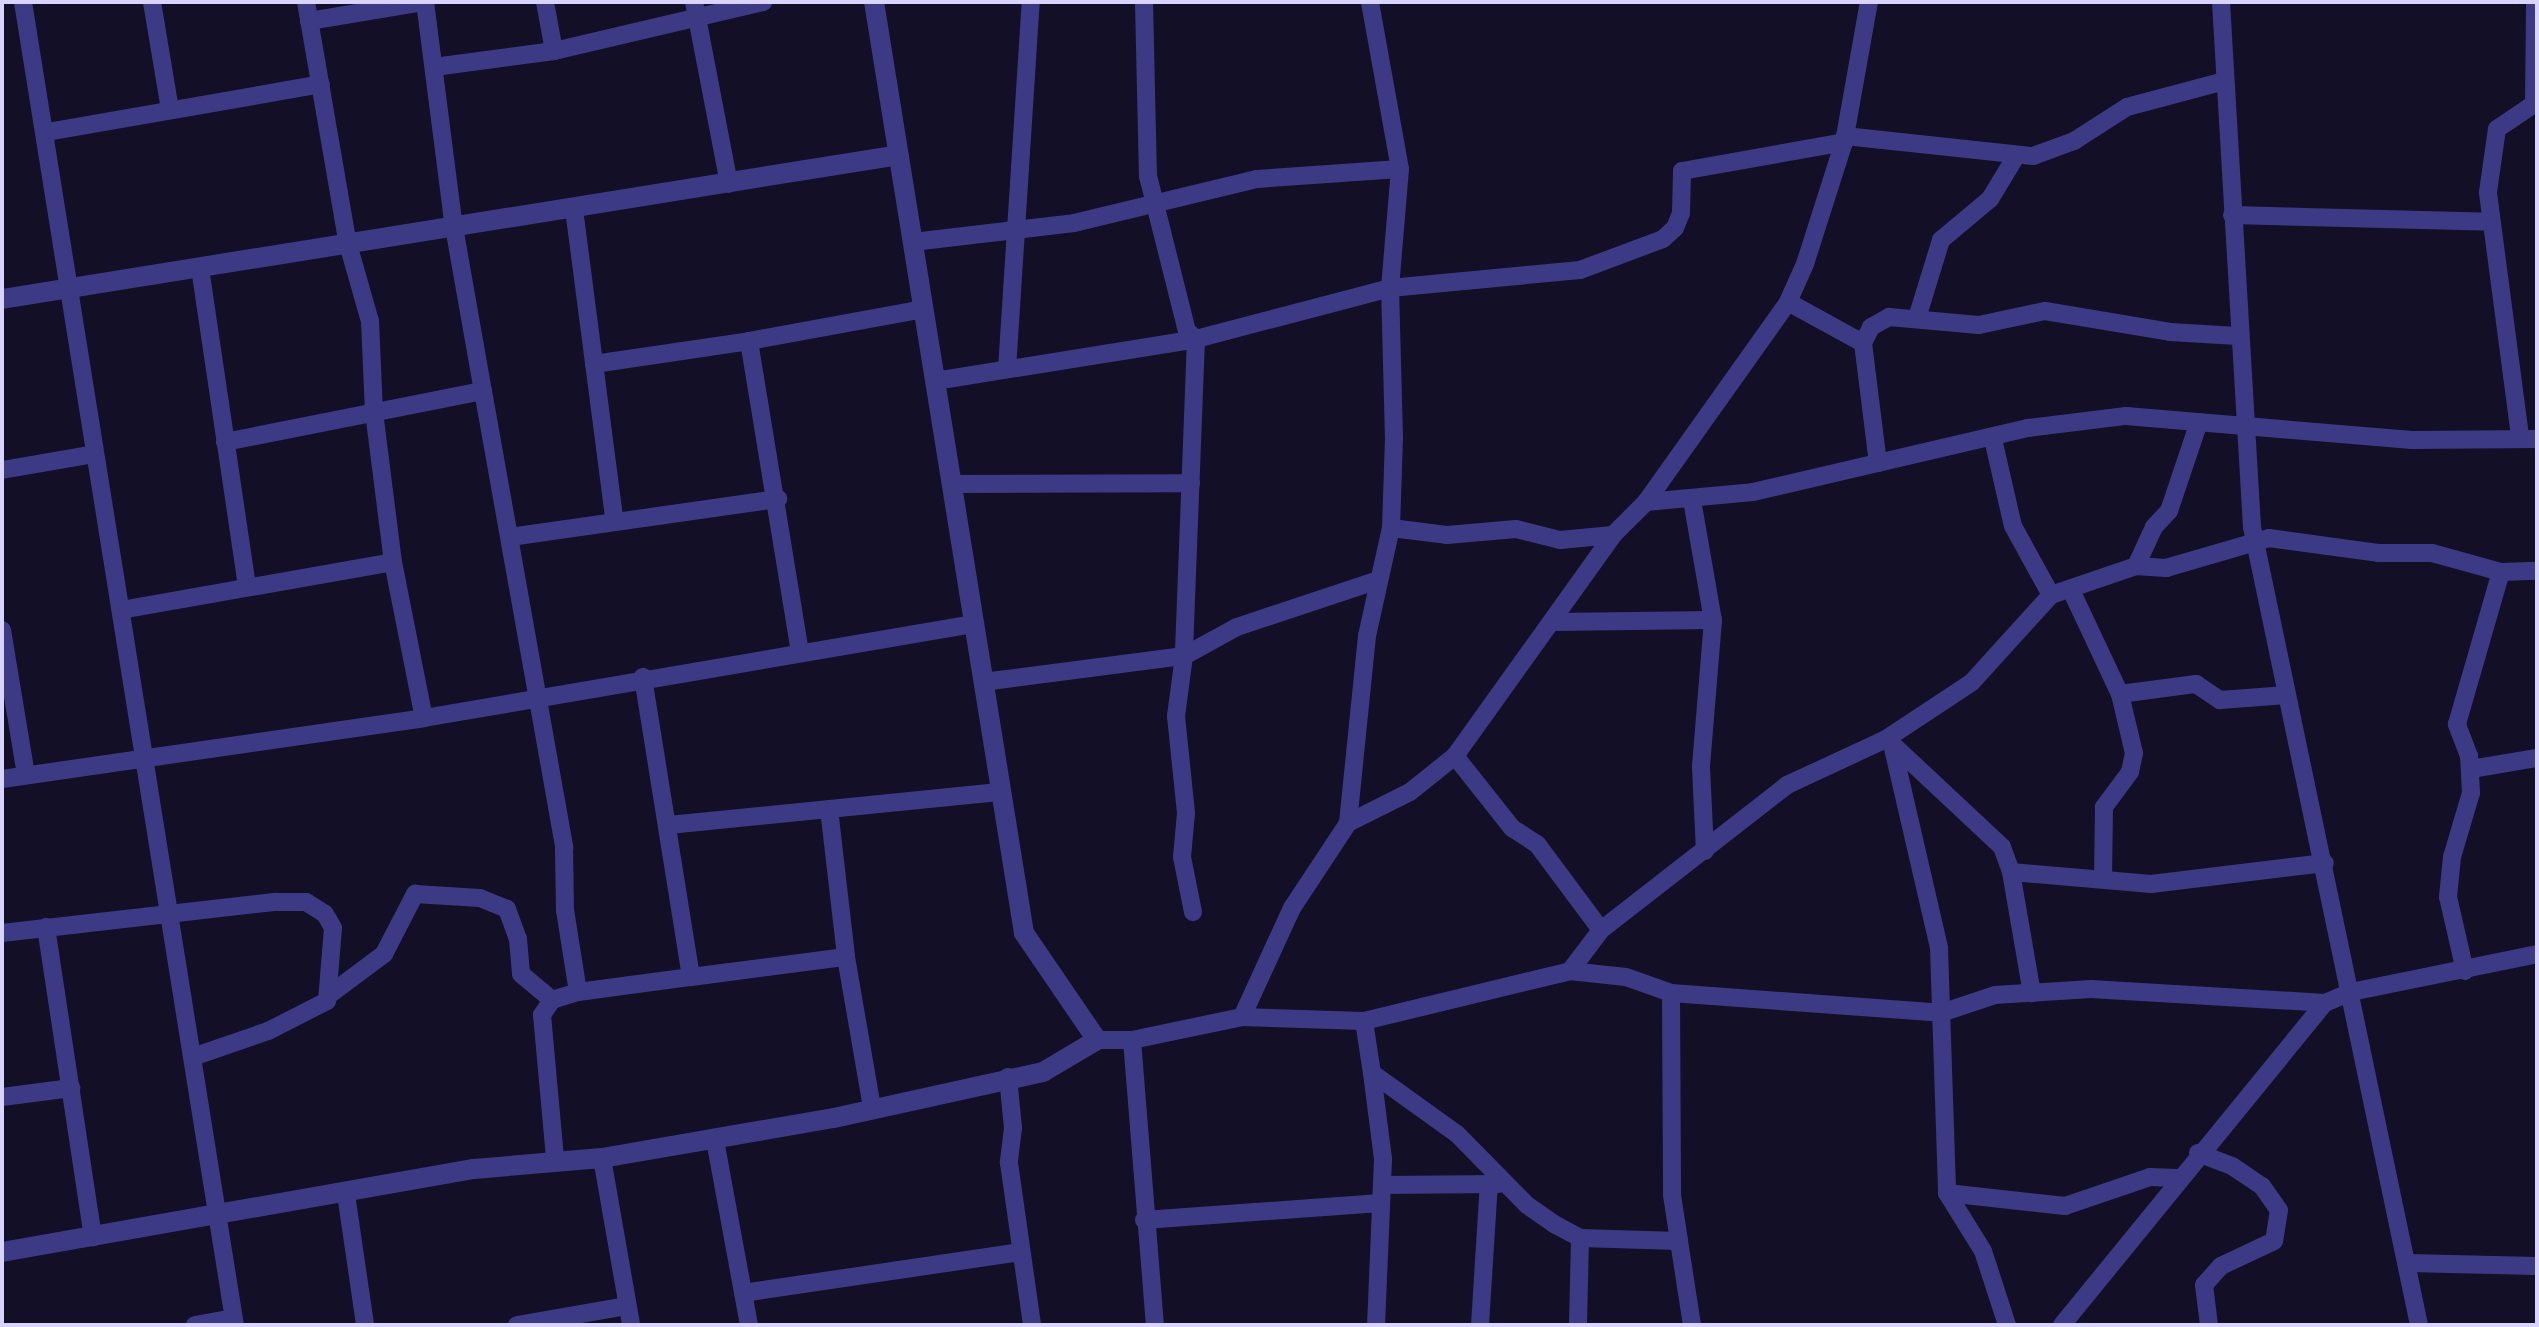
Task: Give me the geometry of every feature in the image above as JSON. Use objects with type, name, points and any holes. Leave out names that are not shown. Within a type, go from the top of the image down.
[{"type":"street","points":[[23,2],[47,132],[95,454],[220,1216],[234,1322],[195,1325]]},
{"type":"street","points":[[152,2],[170,109]]},
{"type":"street","points":[[424,718],[393,562],[374,412],[370,321],[348,244],[307,11],[424,2],[454,227],[564,848],[565,910],[578,992]]},
{"type":"street","points":[[545,2],[554,51]]},
{"type":"street","points":[[434,67],[554,51],[695,9],[763,2]]},
{"type":"street","points":[[874,2],[1024,933],[1097,1040]]},
{"type":"street","points":[[1007,369],[1031,2]]},
{"type":"street","points":[[1144,2],[1144,147],[1154,201],[1187,331],[1196,339]]},
{"type":"street","points":[[1242,1017],[1292,908],[1348,823],[1375,581],[1391,528],[1390,288],[1400,169],[1370,2]]},
{"type":"street","points":[[1348,823],[1410,792],[1455,756],[1613,535],[1646,502],[1788,302],[1818,231],[1845,139],[1869,2]]},
{"type":"street","points":[[2221,2],[2243,425],[2256,544],[2419,1325]]},
{"type":"street","points":[[1646,502],[1753,492],[2072,420],[2126,416],[2412,440],[2529,438],[2488,192],[2497,129],[2534,104],[2535,2]]},
{"type":"street","points":[[695,9],[729,184]]},
{"type":"street","points":[[935,381],[1196,339],[1390,288],[1594,267],[1663,239],[1675,228],[1681,213],[1682,171],[1845,139],[2016,156],[2059,148],[2105,118],[2163,94],[2225,81]]},
{"type":"street","points":[[47,132],[321,84]]},
{"type":"street","points":[[2,299],[899,155]]},
{"type":"street","points":[[1917,318],[1941,240],[1990,199],[2016,156]]},
{"type":"street","points":[[913,242],[1074,223],[1154,201],[1257,179],[1400,169]]},
{"type":"street","points":[[574,209],[614,519]]},
{"type":"street","points":[[2232,215],[2491,222]]},
{"type":"street","points":[[200,268],[247,586]]},
{"type":"street","points":[[1788,302],[1863,343]]},
{"type":"street","points":[[594,364],[749,341],[923,309]]},
{"type":"street","points":[[1878,463],[1863,343],[1879,321],[1917,318],[1994,324],[2066,311],[2170,332],[2238,336]]},
{"type":"street","points":[[1193,912],[1182,857],[1186,823],[1176,716],[1184,656],[1196,339]]},
{"type":"street","points":[[749,341],[778,499],[800,651]]},
{"type":"street","points":[[225,442],[483,391]]},
{"type":"street","points":[[2136,566],[2154,527],[2169,511],[2199,422]]},
{"type":"street","points":[[1993,439],[2013,526],[2051,595]]},
{"type":"street","points":[[2,470],[95,454]]},
{"type":"street","points":[[951,484],[1191,483]]},
{"type":"street","points":[[510,537],[614,519],[778,499]]},
{"type":"street","points":[[1692,500],[1696,548],[1713,620],[1701,767],[1705,851]]},
{"type":"street","points":[[1391,528],[1447,535],[1516,529],[1560,540],[1613,535]]},
{"type":"street","points":[[1570,971],[1601,930],[1787,785],[1889,742],[1972,682],[2051,595],[2136,566],[2166,568],[2285,538],[2378,553],[2432,553],[2501,572],[2537,571]]},
{"type":"street","points":[[121,610],[393,562]]},
{"type":"street","points":[[2465,971],[2449,886],[2471,769],[2457,724],[2501,572]]},
{"type":"street","points":[[983,682],[1184,656],[1237,627],[1375,581]]},
{"type":"street","points":[[2071,590],[2120,694],[2130,724],[2133,765],[2104,807],[2103,879]]},
{"type":"street","points":[[1552,622],[1713,620]]},
{"type":"street","points":[[2,779],[144,755],[424,718],[643,677],[974,624]]},
{"type":"street","points":[[2,630],[26,775]]},
{"type":"street","points":[[643,677],[691,977]]},
{"type":"street","points":[[2120,694],[2196,684],[2220,700],[2287,695]]},
{"type":"street","points":[[1889,742],[2002,847],[2011,872],[2032,993]]},
{"type":"street","points":[[1889,742],[1939,948],[1947,1193],[1983,1251],[2007,1325]]},
{"type":"street","points":[[1455,756],[1512,828],[1537,844],[1601,930]]},
{"type":"street","points":[[2471,769],[2537,758]]},
{"type":"street","points":[[669,825],[1001,792]]},
{"type":"street","points":[[829,809],[846,957],[872,1108]]},
{"type":"street","points":[[2011,872],[2187,882],[2325,863]]},
{"type":"street","points":[[329,995],[384,954],[415,894],[480,898],[507,909],[518,939],[521,974],[552,1000]]},
{"type":"street","points":[[2,933],[169,911],[306,902],[325,914],[333,928],[327,1001],[268,1031],[193,1057]]},
{"type":"street","points":[[46,927],[93,1237]]},
{"type":"street","points":[[2,1252],[555,1159],[602,1158],[715,1140],[1043,1072],[1097,1040],[1132,1040],[1242,1017],[1364,1021],[1570,971],[1626,977],[1671,993],[1941,1013],[1995,995],[2091,989],[2325,1003],[2351,992],[2537,954]]},
{"type":"street","points":[[555,1159],[542,1015],[552,1000],[578,992],[846,957]]},
{"type":"street","points":[[1671,993],[1672,1195],[1692,1325]]},
{"type":"street","points":[[2062,1325],[2177,1178],[2325,1003]]},
{"type":"street","points":[[1364,1021],[1372,1073],[1381,1194],[1376,1325]]},
{"type":"street","points":[[1132,1040],[1144,1220],[1155,1325]]},
{"type":"street","points":[[1372,1073],[1457,1134],[1497,1184],[1580,1238],[1679,1241]]},
{"type":"street","points":[[1008,1077],[1013,1128],[1009,1163],[1032,1325]]},
{"type":"street","points":[[2,1097],[71,1088]]},
{"type":"street","points":[[715,1140],[749,1325]]},
{"type":"street","points":[[2198,1153],[2232,1166],[2262,1186],[2279,1210],[2274,1241],[2221,1266],[2204,1285],[2209,1325]]},
{"type":"street","points":[[602,1158],[631,1325]]},
{"type":"street","points":[[1947,1193],[2065,1206],[2150,1177],[2177,1178]]},
{"type":"street","points":[[1144,1220],[1497,1184]]},
{"type":"street","points":[[1480,1325],[1497,1184]]},
{"type":"street","points":[[346,1194],[365,1325]]},
{"type":"street","points":[[1578,1325],[1580,1238]]},
{"type":"street","points":[[743,1293],[1020,1252]]},
{"type":"street","points":[[2407,1263],[2537,1266]]},
{"type":"street","points":[[518,1325],[627,1306]]}]
